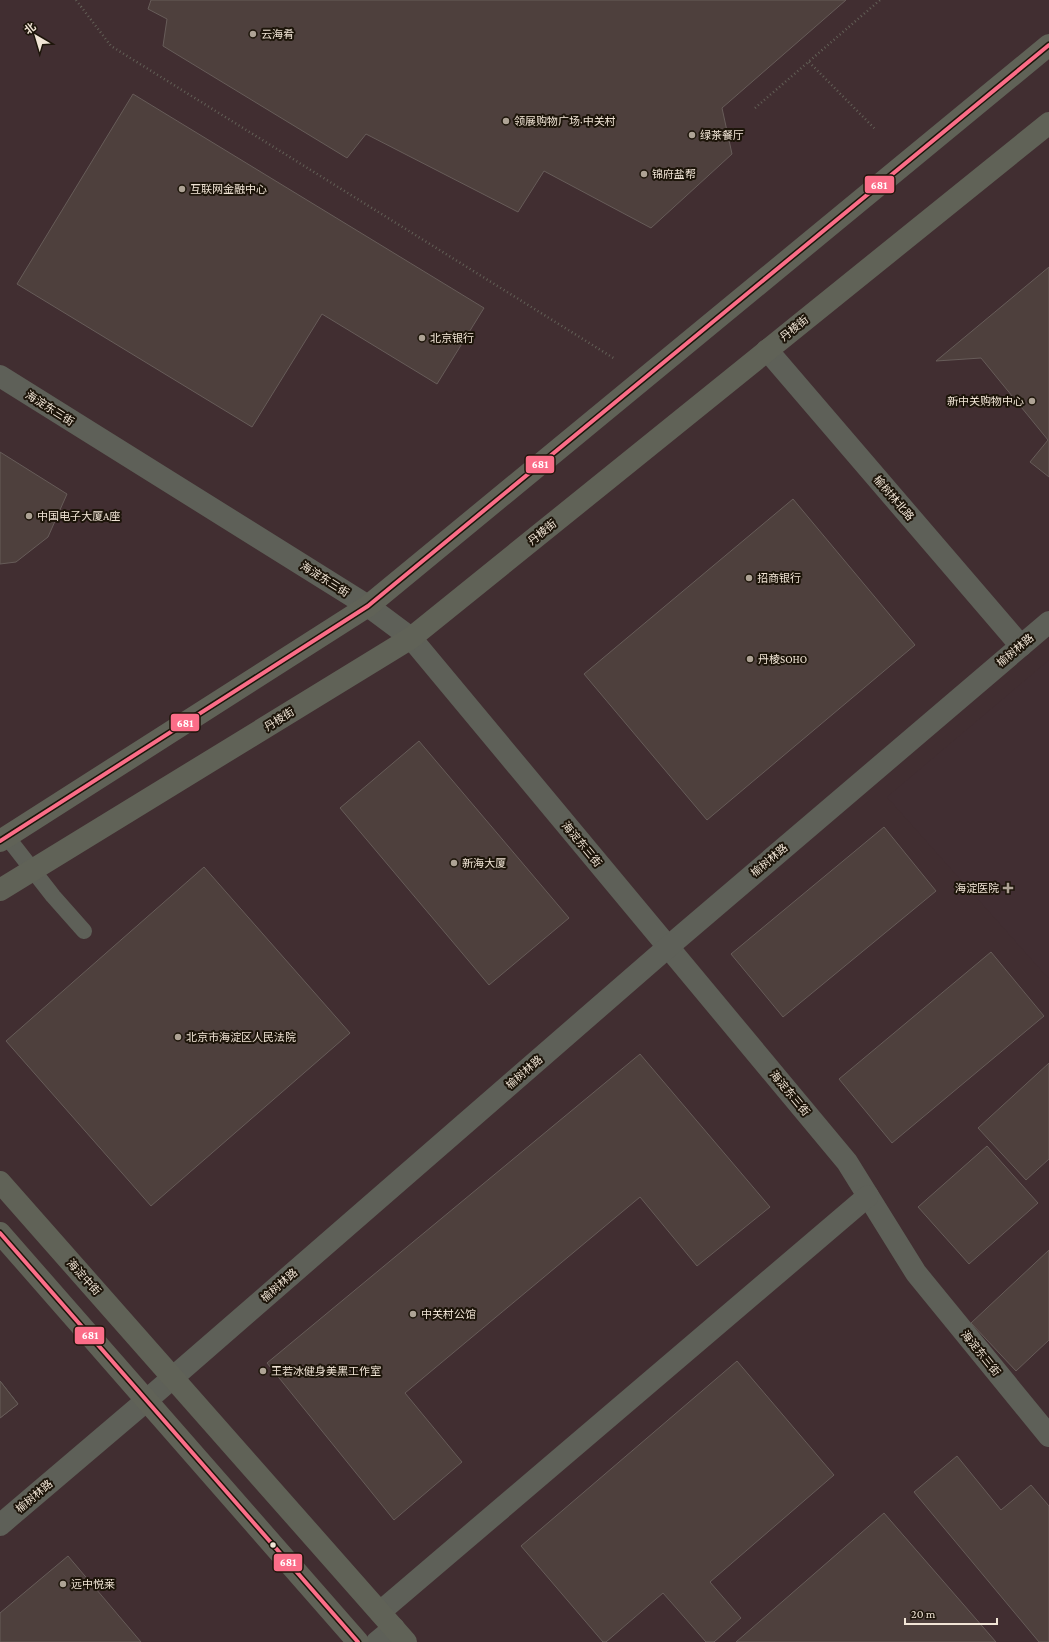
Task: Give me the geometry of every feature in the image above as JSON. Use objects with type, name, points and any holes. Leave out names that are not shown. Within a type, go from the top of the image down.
[{"type":"main road","points":[[4,839],[368,606],[1049,45]]},
{"type":"main road","name":"丹棱街","points":[[0,890],[411,638],[1049,123]]},
{"type":"main road","name":"海淀中街","points":[[0,1182],[174,1377],[400,1635]]},
{"type":"main road","points":[[0,1233],[358,1642]]},
{"type":"street","name":"榆树林北路","points":[[767,350],[1021,646]]},
{"type":"street","name":"海淀东三街","points":[[0,376],[368,606],[411,638],[847,1162],[916,1274],[1049,1436]]},
{"type":"street","name":"榆树林路","points":[[0,1525],[174,1377],[668,947],[1049,622]]},
{"type":"street","points":[[380,1612],[868,1196]]},
{"type":"street","points":[[377,1642],[400,1635]]},
{"type":"lane","points":[[4,839],[34,869],[53,896],[84,931]]},
{"type":"path","points":[[76,0],[111,46],[615,359]]},
{"type":"path","points":[[755,108],[880,0]]},
{"type":"path","points":[[809,62],[876,130]]},
{"type":"shaded area","points":[[0,0],[1049,0],[1049,1642],[0,1642]]},
{"type":"shaded area","name":"海淀医院","points":[[1049,660],[1049,979],[887,797]]},
{"type":"building","name":"领展购物广场·中关村","points":[[151,0],[846,0],[722,108],[732,154],[651,228],[544,171],[518,212],[366,134],[347,158],[163,46],[167,19],[148,9]]},
{"type":"building","name":"互联网金融中心","points":[[133,94],[484,308],[437,384],[322,314],[252,427],[17,284]]},
{"type":"building","name":"新中关购物中心","points":[[1049,267],[1049,477],[1030,462],[1048,440],[981,358],[936,361]]},
{"type":"building","name":"中国电子大厦A座","points":[[0,452],[67,494],[48,537],[16,562],[0,564]]},
{"type":"building","name":"丹棱SOHO","points":[[793,499],[915,645],[707,820],[584,674]]},
{"type":"building","name":"新海大厦","points":[[419,741],[569,918],[489,985],[340,808]]},
{"type":"building","points":[[884,827],[936,891],[783,1017],[731,954]]},
{"type":"building","name":"北京市海淀区人民法院","points":[[204,867],[350,1033],[151,1206],[6,1041]]},
{"type":"building","points":[[991,952],[1044,1016],[892,1143],[839,1079]]},
{"type":"building","name":"中关村公馆","points":[[640,1054],[770,1207],[697,1266],[640,1197],[405,1393],[462,1462],[394,1520],[267,1363]]},
{"type":"building","points":[[1049,1063],[1049,1159],[1026,1180],[978,1128]]},
{"type":"building","points":[[987,1146],[1038,1203],[969,1264],[918,1207]]},
{"type":"building","points":[[1049,1250],[1049,1340],[1016,1371],[971,1323]]},
{"type":"building","points":[[737,1361],[834,1475],[710,1582],[741,1618],[714,1642],[706,1642],[663,1593],[606,1642],[603,1642],[521,1546]]},
{"type":"building","points":[[0,1381],[18,1404],[0,1418]]},
{"type":"building","points":[[0,1381],[18,1404],[0,1418]]},
{"type":"building","points":[[957,1456],[1001,1510],[1031,1485],[1049,1506],[1049,1642],[1039,1642],[914,1492]]},
{"type":"building","points":[[884,1513],[996,1642],[736,1642]]},
{"type":"building","name":"远中悦莱","points":[[68,1556],[141,1642],[0,1642],[0,1613]]},
{"type":"transit line","name":"681","points":[[0,841],[368,606],[1049,45]]},
{"type":"transit line","name":"681","points":[[0,1233],[358,1642]]},
{"type":"place","name":"云海肴","points":[[253,34]]},
{"type":"place","name":"领展购物广场·中关村","points":[[506,121]]},
{"type":"place","name":"绿茶餐厅","points":[[692,135]]},
{"type":"place","name":"锦府盐帮","points":[[644,174]]},
{"type":"place","name":"互联网金融中心","points":[[182,189]]},
{"type":"place","name":"北京银行","points":[[422,338]]},
{"type":"place","name":"新中关购物中心","points":[[1032,401]]},
{"type":"place","name":"中国电子大厦A座","points":[[29,516]]},
{"type":"place","name":"招商银行","points":[[749,578]]},
{"type":"place","name":"丹棱SOHO","points":[[750,659]]},
{"type":"place","name":"新海大厦","points":[[454,863]]},
{"type":"place","name":"海淀医院","points":[[1008,888]]},
{"type":"place","name":"北京市海淀区人民法院","points":[[178,1037]]},
{"type":"place","name":"中关村公馆","points":[[413,1314]]},
{"type":"place","name":"王若冰健身美黑工作室","points":[[263,1371]]},
{"type":"place","name":"远中悦莱","points":[[63,1584]]}]
